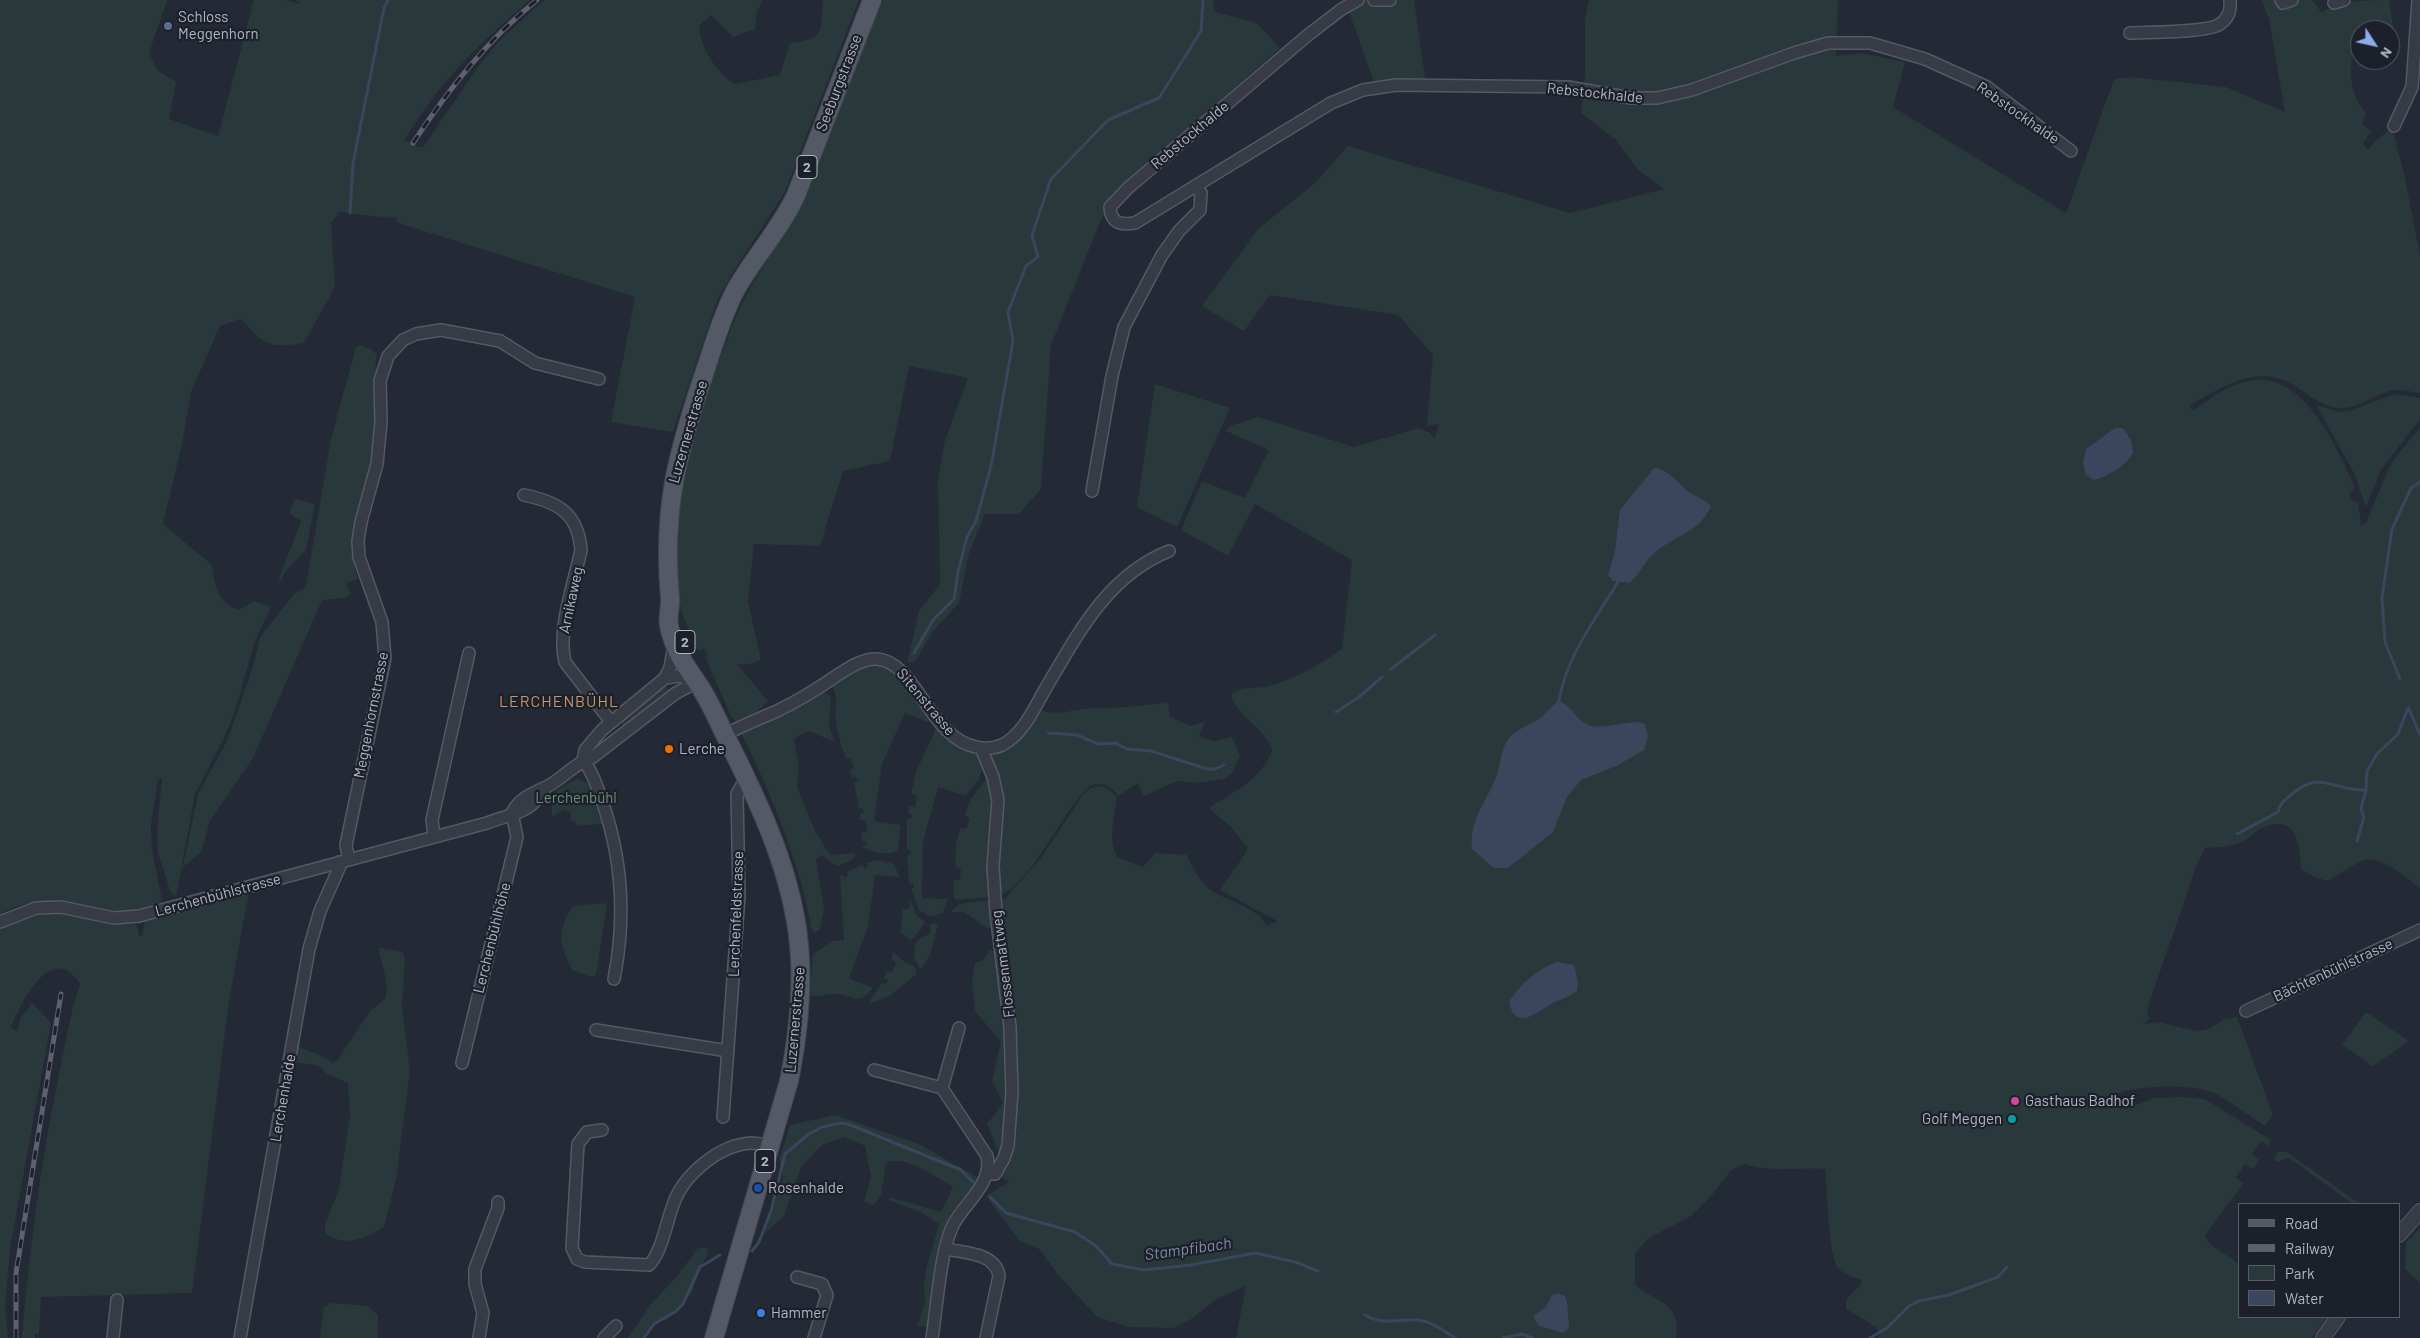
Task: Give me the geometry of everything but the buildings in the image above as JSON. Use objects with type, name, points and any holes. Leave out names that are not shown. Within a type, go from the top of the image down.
[{"type":"main road","name":"Seeburgstrasse","points":[[721,324],[736,289],[790,209],[872,0]]},
{"type":"main road","name":"Luzernerstrasse","points":[[714,1338],[770,1146],[793,1059],[800,957],[788,886],[770,832],[725,734],[697,682],[684,666],[674,643],[669,624],[670,602],[667,543],[672,482],[684,436],[721,324]]},
{"type":"main road","name":"Luzernerstrasse","points":[[670,602],[694,663],[697,682]]},
{"type":"street","name":"Rebstockhalde","points":[[1358,0],[1342,9],[1308,35],[1128,188],[1110,207],[1110,215],[1115,222],[1122,225],[1135,223],[1331,103],[1363,90],[1396,85],[1568,87],[1631,98],[1657,98],[1692,90],[1794,53],[1828,43],[1870,42],[1925,59],[1986,87],[2072,151]]},
{"type":"street","points":[[1374,0],[1390,0]]},
{"type":"street","points":[[2130,33],[2212,28],[2228,17],[2231,8],[2230,0]]},
{"type":"street","points":[[2281,0],[2283,3],[2292,0]]},
{"type":"street","points":[[2394,126],[2412,87],[2418,0]]},
{"type":"street","points":[[1092,491],[1112,376],[1124,327],[1162,255],[1178,231],[1200,210],[1201,193],[1196,187]]},
{"type":"street","name":"Meggenhornstrasse","points":[[344,861],[385,658],[382,622],[359,557],[358,541],[360,522],[377,464],[380,381],[388,356],[403,340],[416,334],[441,330],[500,341],[535,363],[599,379]]},
{"type":"street","name":"Arnikaweg","points":[[524,495],[556,504],[564,509],[580,537],[581,550],[564,632],[562,652],[565,662],[611,722]]},
{"type":"street","points":[[980,748],[987,750],[1002,745],[1015,736],[1026,722],[1074,640],[1102,600],[1135,568],[1169,551]]},
{"type":"street","points":[[666,678],[670,668],[674,643]]},
{"type":"street","points":[[434,836],[432,820],[470,653]]},
{"type":"street","name":"Sitenstrasse","points":[[725,734],[796,701],[856,665],[875,659],[890,663],[902,673],[948,732],[959,741],[980,748]]},
{"type":"street","points":[[666,678],[679,676],[697,682]]},
{"type":"street","name":"Lerchenbühlstrasse","points":[[582,760],[590,743],[611,722],[666,678]]},
{"type":"street","name":"Lerchenbühlstrasse","points":[[0,922],[36,908],[60,907],[114,918],[138,916],[487,823],[512,813],[516,805],[536,791],[546,787],[582,760],[593,758],[676,693],[697,682]]},
{"type":"street","name":"Flossenmattweg","points":[[980,748],[993,777],[998,800],[993,866],[996,913],[1010,1027],[1012,1092],[1008,1146],[995,1174],[988,1174]]},
{"type":"street","points":[[582,760],[590,768],[604,808],[614,847],[620,887],[619,951],[614,979]]},
{"type":"street","name":"Lerchenfeldstrasse","points":[[723,1116],[739,896],[737,794],[742,785],[748,781]]},
{"type":"street","name":"Lerchenbühlhöhe","points":[[462,1063],[517,837],[512,813]]},
{"type":"street","name":"Lerchenhalde","points":[[240,1338],[309,949],[320,911],[344,861]]},
{"type":"street","name":"Bächtenbühlstrasse","points":[[2246,1011],[2420,930]]},
{"type":"street","points":[[942,1088],[959,1028]]},
{"type":"street","points":[[596,1030],[728,1051]]},
{"type":"street","points":[[874,1070],[942,1088],[986,1156],[988,1174],[954,1223],[946,1249],[932,1338]]},
{"type":"street","points":[[602,1130],[587,1132],[578,1144],[572,1248],[577,1259],[586,1262],[649,1265],[656,1256],[673,1202],[692,1175],[718,1154],[731,1148],[753,1143],[770,1146]]},
{"type":"street","points":[[479,1338],[483,1313],[475,1284],[475,1269],[498,1208],[498,1202]]},
{"type":"street","points":[[2400,1234],[2420,1210]]},
{"type":"street","points":[[946,1249],[986,1258],[992,1261],[998,1268],[999,1276],[986,1338]]},
{"type":"street","points":[[797,1277],[822,1284],[827,1295],[814,1338]]},
{"type":"street","points":[[113,1338],[117,1300]]},
{"type":"street","points":[[2322,1338],[2337,1318]]},
{"type":"street","points":[[604,1338],[616,1326]]},
{"type":"green space","points":[[0,0],[167,0],[149,53],[157,70],[176,82],[169,119],[218,136],[254,0],[284,0],[301,4],[295,0],[530,0],[461,65],[417,120],[405,140],[423,147],[480,64],[501,39],[544,0],[763,0],[757,11],[755,29],[733,37],[711,15],[699,26],[702,43],[710,58],[721,73],[734,84],[780,75],[790,43],[811,39],[819,32],[823,0],[859,0],[784,194],[733,272],[717,301],[673,432],[611,422],[635,297],[398,223],[395,217],[339,212],[331,223],[335,287],[304,343],[273,345],[258,337],[240,319],[220,326],[191,392],[182,444],[163,524],[212,565],[218,592],[226,603],[239,610],[254,601],[271,607],[255,641],[234,714],[223,740],[195,794],[176,897],[170,891],[158,852],[157,830],[162,778],[158,779],[151,825],[152,850],[162,900],[133,910],[112,911],[48,901],[15,907],[0,914]]},
{"type":"green space","points":[[883,0],[1213,0],[1215,12],[1257,23],[1280,48],[1115,192],[1100,222],[1051,345],[1041,489],[1019,514],[985,514],[969,553],[959,603],[933,631],[915,662],[907,663],[919,611],[940,584],[938,480],[945,440],[968,378],[909,366],[890,461],[843,471],[820,546],[754,544],[748,601],[761,660],[751,664],[737,664],[768,701],[750,718],[737,722],[731,716],[705,657],[708,656],[705,649],[698,650],[681,608],[676,580],[674,550],[676,520],[687,460],[704,402],[733,324],[747,294],[809,190],[864,41]]},
{"type":"green space","points":[[1358,0],[1414,0],[1426,85],[1376,88],[1347,6]]},
{"type":"green space","name":"Golf Meggen","points":[[1589,0],[1838,0],[1836,56],[1861,53],[1905,62],[1893,107],[2066,213],[2114,79],[2131,77],[2226,87],[2285,112],[2269,19],[2262,0],[2312,0],[2322,13],[2336,5],[2345,3],[2389,0],[2392,20],[2350,20],[2350,70],[2354,92],[2366,113],[2362,124],[2371,131],[2363,144],[2368,150],[2375,141],[2392,128],[2405,178],[2420,255],[2420,393],[2393,390],[2359,404],[2339,408],[2321,403],[2295,386],[2281,379],[2268,376],[2240,380],[2214,391],[2189,406],[2193,410],[2230,387],[2247,381],[2273,382],[2290,390],[2305,402],[2318,418],[2339,454],[2355,487],[2349,495],[2353,501],[2358,502],[2361,525],[2366,523],[2388,470],[2397,455],[2420,428],[2420,889],[2393,868],[2377,861],[2369,860],[2358,863],[2328,881],[2314,877],[2301,869],[2299,850],[2294,833],[2282,824],[2273,824],[2262,828],[2239,843],[2205,848],[2197,864],[2150,1001],[2147,1012],[2150,1019],[2143,1024],[2158,1022],[2197,1031],[2208,1029],[2225,1019],[2237,1017],[2273,1115],[2265,1126],[2216,1094],[2194,1088],[2152,1087],[2116,1094],[2125,1109],[2155,1098],[2181,1097],[2205,1099],[2271,1140],[2269,1146],[2261,1141],[2252,1154],[2259,1160],[2253,1169],[2245,1164],[2236,1177],[2244,1183],[2205,1235],[2210,1244],[2238,1263],[2238,1318],[2326,1318],[2312,1338],[1876,1338],[1881,1334],[1876,1327],[1846,1309],[1846,1300],[1861,1284],[1862,1280],[1842,1272],[1836,1263],[1830,1238],[1825,1169],[1774,1169],[1745,1164],[1731,1170],[1712,1195],[1691,1216],[1649,1238],[1635,1253],[1635,1284],[1671,1309],[1677,1326],[1676,1338],[1236,1338],[1246,1286],[1217,1299],[1191,1319],[1173,1328],[1129,1327],[1097,1317],[1059,1276],[1039,1249],[1020,1241],[986,1196],[1009,1182],[998,1174],[1010,1151],[999,902],[1005,899],[1040,859],[1084,793],[1102,786],[1117,798],[1112,835],[1117,857],[1143,867],[1155,853],[1187,855],[1196,873],[1208,888],[1257,914],[1267,926],[1277,921],[1220,890],[1245,854],[1247,847],[1233,829],[1209,808],[1254,777],[1268,760],[1272,750],[1264,735],[1239,710],[1231,695],[1238,690],[1269,686],[1298,675],[1342,649],[1352,560],[1255,504],[1228,556],[1181,530],[1202,481],[1245,498],[1269,450],[1226,431],[1230,426],[1258,417],[1354,447],[1419,428],[1430,433],[1434,439],[1439,424],[1427,426],[1433,355],[1398,315],[1270,295],[1244,331],[1202,306],[1258,229],[1314,184],[1348,146],[1570,213],[1664,189],[1638,170],[1616,140],[1581,113],[1585,76],[1585,20]]},
{"type":"green space","points":[[359,345],[371,349],[377,355],[375,366],[377,367],[373,448],[357,512],[352,543],[358,579],[346,583],[351,594],[343,598],[322,600],[253,758],[210,821],[201,852],[183,867],[198,794],[227,741],[254,663],[260,637],[295,593],[306,586],[331,439],[356,347]]},
{"type":"green space","points":[[1155,384],[1230,408],[1177,527],[1137,507]]},
{"type":"green space","points":[[2395,394],[2420,398],[2420,419],[2381,470],[2366,507],[2354,473],[2316,405],[2339,412],[2351,410]]},
{"type":"green space","points":[[295,499],[315,504],[306,550],[285,572],[282,579],[278,581],[301,521],[289,513]]},
{"type":"green space","points":[[875,662],[898,673],[928,716],[930,723],[905,713],[882,764],[874,821],[901,825],[898,848],[893,853],[874,852],[862,846],[866,845],[866,841],[862,841],[861,833],[867,832],[866,821],[860,820],[860,813],[864,813],[863,809],[859,808],[854,782],[858,781],[856,777],[852,778],[849,770],[854,768],[851,758],[846,759],[839,735],[836,698],[831,683],[849,671]]},
{"type":"green space","points":[[665,685],[669,690],[637,718],[626,726],[619,722]]},
{"type":"green space","points":[[821,691],[828,694],[831,699],[829,725],[834,742],[809,731],[796,737],[794,740],[799,766],[797,787],[815,831],[830,855],[856,853],[852,860],[837,866],[821,855],[816,859],[824,909],[820,929],[815,933],[811,928],[807,904],[783,829],[741,733],[765,723]]},
{"type":"green space","points":[[1168,702],[1170,717],[1191,726],[1205,722],[1199,737],[1214,741],[1232,737],[1240,755],[1233,772],[1224,779],[1196,783],[1177,781],[1144,796],[1138,783],[1118,796],[1106,785],[1090,786],[1080,796],[1022,878],[1010,889],[999,895],[999,830],[988,758],[991,752],[1036,708],[1058,713]]},
{"type":"green space","points":[[937,726],[978,754],[983,767],[979,779],[966,796],[938,787],[923,842],[922,898],[948,899],[943,913],[930,917],[919,910],[911,889],[914,887],[913,883],[909,884],[907,855],[910,855],[911,851],[907,850],[907,819],[911,819],[912,815],[908,814],[909,806],[915,807],[917,796],[911,794],[916,772]]},
{"type":"green space","points":[[989,775],[993,788],[990,897],[957,900],[954,897],[954,880],[960,879],[961,868],[955,867],[956,844],[960,828],[966,829],[970,818],[964,815],[971,799]]},
{"type":"green space","name":"Lerchenbühl","points":[[578,778],[588,784],[602,824],[575,826],[576,821],[571,821],[571,813],[563,810],[552,817],[552,796],[557,790]]},
{"type":"green space","points":[[877,860],[894,864],[900,877],[875,875],[868,927],[849,978],[873,988],[860,999],[834,994],[812,996],[810,994],[813,954],[833,941],[844,940],[840,876],[842,874],[844,877],[848,876],[847,872],[862,865],[865,869],[868,866],[866,863]]},
{"type":"green space","points":[[249,891],[229,1001],[192,1293],[41,1297],[39,1334],[35,1334],[35,1338],[22,1338],[28,1274],[45,1147],[67,1034],[80,984],[69,972],[59,969],[48,972],[38,980],[29,991],[11,1027],[17,1031],[21,1017],[32,1003],[51,1023],[10,1249],[5,1307],[8,1338],[0,1338],[0,927],[31,915],[65,913],[107,921],[134,922],[138,928],[139,936],[142,936],[145,920]]},
{"type":"green space","points":[[910,900],[917,916],[925,922],[915,937],[910,940],[900,932],[903,909],[909,909]]},
{"type":"green space","points":[[990,901],[994,928],[987,928],[964,912],[951,912],[958,905]]},
{"type":"green space","points":[[603,903],[607,905],[596,975],[592,977],[572,970],[562,945],[562,931],[573,906]]},
{"type":"green space","points":[[930,923],[938,924],[930,955],[921,970],[914,958],[915,945],[918,940],[930,933]]},
{"type":"green space","points":[[379,948],[403,952],[405,959],[402,1007],[410,1071],[396,1179],[384,1227],[363,1238],[348,1241],[325,1234],[325,1224],[339,1189],[350,1116],[348,1083],[327,1074],[319,1066],[293,1062],[297,1046],[320,1055],[333,1063],[338,1059],[370,1011],[385,999],[387,987]]},
{"type":"green space","points":[[990,950],[998,952],[1008,1043],[1006,1138],[1001,1158],[987,1124],[1003,1103],[992,1081],[1001,1042],[975,1011],[972,979],[975,963],[983,960]]},
{"type":"green space","points":[[894,952],[903,961],[915,967],[917,974],[889,996],[870,1004],[870,1000],[882,983],[886,984],[888,980],[884,978],[887,971],[892,972],[896,962],[891,959]]},
{"type":"green space","points":[[2366,1012],[2409,1041],[2373,1066],[2342,1045]]},
{"type":"green space","points":[[835,1115],[919,1144],[979,1178],[951,1214],[945,1227],[928,1326],[917,1326],[925,1303],[924,1283],[927,1266],[939,1224],[921,1212],[888,1200],[890,1197],[941,1212],[953,1187],[929,1173],[901,1161],[886,1163],[881,1195],[874,1205],[864,1202],[871,1176],[865,1146],[844,1137],[822,1145],[801,1167],[784,1216],[765,1233],[783,1176],[779,1160],[790,1125]]},
{"type":"green space","points":[[2278,1152],[2287,1152],[2359,1203],[2352,1203],[2289,1158],[2276,1162],[2274,1158]]},
{"type":"green space","points":[[2420,1228],[2420,1283],[2405,1269],[2406,1242]]},
{"type":"green space","points":[[706,1247],[708,1254],[696,1274],[693,1291],[677,1309],[651,1328],[645,1338],[628,1338],[651,1304],[678,1275],[698,1248]]},
{"type":"green space","points":[[332,1303],[368,1306],[378,1315],[378,1338],[320,1338],[324,1307]]},
{"type":"water","points":[[2115,428],[2123,428],[2131,440],[2133,453],[2116,470],[2094,480],[2086,475],[2083,463],[2086,449]]},
{"type":"water","points":[[1654,468],[1669,474],[1690,493],[1711,506],[1707,514],[1695,527],[1654,554],[1630,583],[1613,581],[1608,575],[1615,551],[1620,510]]},
{"type":"water","points":[[1559,701],[1564,703],[1582,722],[1592,726],[1599,727],[1634,722],[1645,724],[1648,737],[1644,750],[1616,766],[1581,780],[1567,797],[1553,832],[1508,868],[1494,868],[1472,849],[1472,839],[1473,829],[1479,812],[1498,773],[1505,745],[1515,732],[1540,718]]},
{"type":"water","points":[[1557,962],[1574,965],[1578,982],[1577,991],[1529,1017],[1517,1017],[1512,1012],[1509,1002],[1514,995],[1536,973]]},
{"type":"water","points":[[1558,1293],[1565,1296],[1567,1302],[1569,1328],[1563,1333],[1539,1326],[1533,1316],[1546,1307],[1552,1295]]},
{"type":"waterway","points":[[350,213],[353,163],[384,8],[388,0]]},
{"type":"waterway","points":[[914,653],[933,620],[954,599],[958,572],[967,537],[976,521],[991,466],[1013,341],[1008,312],[1026,266],[1038,257],[1032,235],[1051,179],[1108,120],[1159,98],[1201,31],[1203,1]]},
{"type":"waterway","points":[[2400,679],[2385,642],[2382,598],[2392,529],[2411,488],[2420,482]]},
{"type":"waterway","points":[[1559,701],[1568,669],[1582,639],[1618,582]]},
{"type":"waterway","points":[[1391,669],[1435,635]]},
{"type":"waterway","points":[[1336,712],[1359,697],[1382,677]]},
{"type":"waterway","points":[[2357,841],[2364,817],[2361,809],[2366,790],[2367,771],[2377,754],[2398,734],[2408,708]]},
{"type":"waterway","points":[[2409,709],[2420,735]]},
{"type":"waterway","points":[[1048,733],[1077,735],[1098,744],[1115,743],[1127,749],[1151,751],[1207,769],[1215,769],[1224,765]]},
{"type":"waterway","points":[[2237,834],[2278,812],[2281,804],[2287,798],[2311,783],[2328,783],[2355,790],[2366,790]]},
{"type":"waterway","name":"Stampfibach","points":[[752,1251],[759,1242],[771,1211],[785,1154],[809,1134],[822,1127],[840,1123],[848,1124],[961,1170],[973,1182]]},
{"type":"waterway","name":"Stampfibach","points":[[990,1197],[1006,1213],[1075,1232],[1096,1246],[1112,1264],[1144,1270],[1191,1265],[1255,1253],[1295,1262],[1318,1271]]},
{"type":"waterway","name":"Stampfibach","points":[[644,1338],[654,1324],[675,1312],[683,1304],[700,1267],[720,1255]]},
{"type":"waterway","points":[[1870,1338],[1887,1328],[1909,1306],[1919,1301],[1949,1295],[1998,1277],[2007,1267]]},
{"type":"waterway","points":[[1365,1315],[1372,1319],[1386,1321],[1416,1320],[1427,1322],[1455,1338]]},
{"type":"waterway","points":[[1503,1338],[1522,1334],[1532,1338]]},
{"type":"railway","points":[[413,143],[469,67],[501,32],[537,0]]},
{"type":"railway","points":[[16,1338],[16,1273],[61,994]]},
{"type":"place","name":"Schloss Meggenhorn","points":[[168,26]]},
{"type":"place","name":"Lerche","points":[[669,749]]},
{"type":"place","name":"Gasthaus Badhof","points":[[2015,1101]]},
{"type":"place","name":"Golf Meggen","points":[[2012,1119]]},
{"type":"place","name":"Rosenhalde","points":[[758,1188]]},
{"type":"place","name":"Hammer","points":[[761,1313]]},
{"type":"district","name":"LERCHENBÜHL","points":[[559,702]]}]
